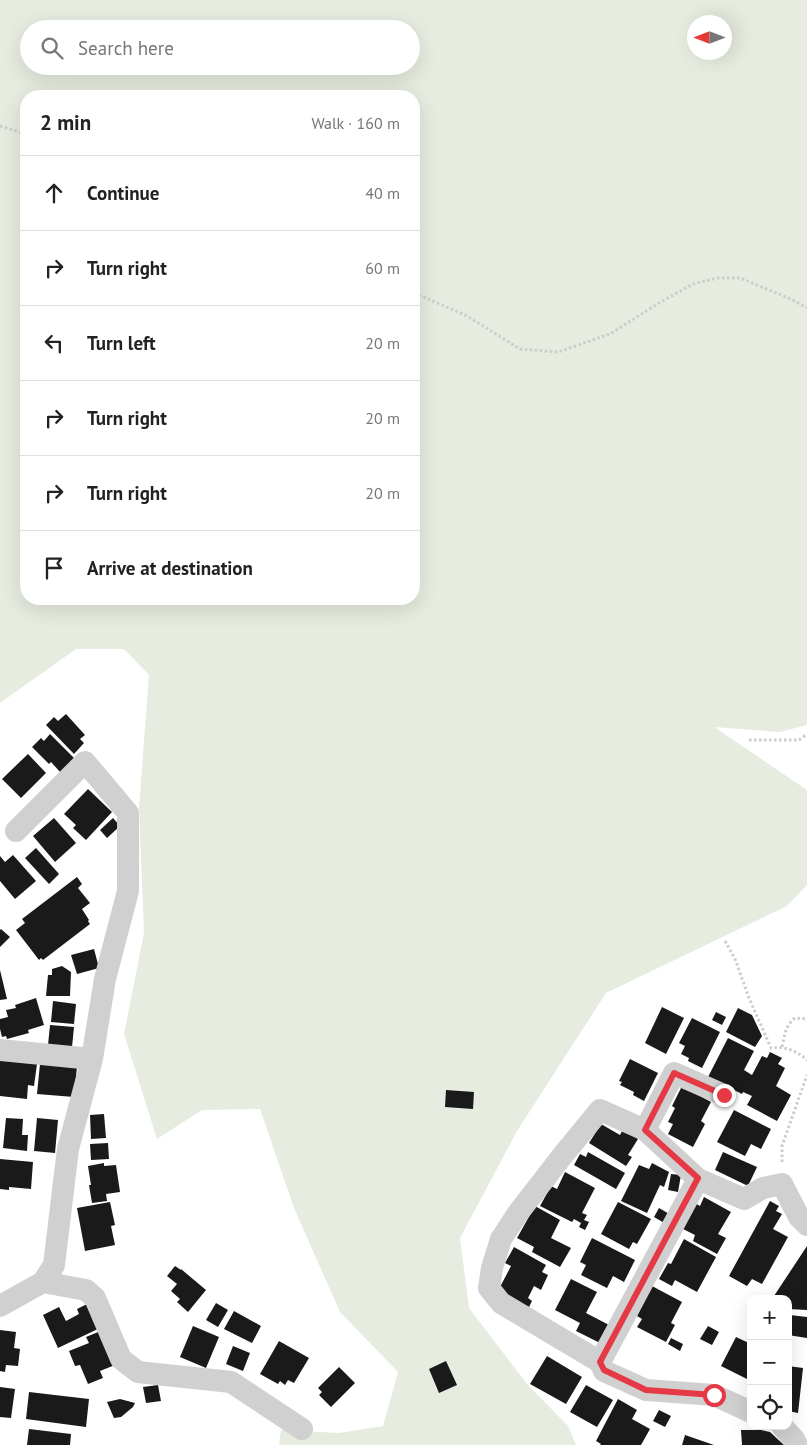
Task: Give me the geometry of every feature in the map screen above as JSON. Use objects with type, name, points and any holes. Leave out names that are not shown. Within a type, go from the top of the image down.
[{"type":"street","points":[[0,1306],[43,1282],[54,1265],[68,1149],[92,1059],[105,979],[128,892],[128,813],[85,762],[16,831]]},
{"type":"street","points":[[0,1050],[92,1059]]},
{"type":"street","points":[[645,1130],[674,1073],[724,1095]]},
{"type":"street","points":[[747,1410],[714,1395],[646,1390],[604,1370],[600,1362],[500,1303],[489,1288],[492,1268],[501,1239],[518,1213],[600,1110],[645,1130],[698,1178],[744,1199],[763,1188],[782,1184],[799,1217],[807,1225]]},
{"type":"street","points":[[600,1362],[698,1178]]},
{"type":"street","points":[[43,1282],[86,1290],[96,1298],[121,1359],[138,1372],[232,1382],[302,1429]]},
{"type":"street","points":[[786,1430],[794,1438],[797,1445]]},
{"type":"path","points":[[0,126],[20,132]]},
{"type":"path","points":[[420,296],[467,316],[520,349],[558,352],[610,334],[659,303],[694,284],[717,278],[740,278],[807,308]]},
{"type":"path","points":[[749,740],[799,740],[807,734]]},
{"type":"path","points":[[725,940],[735,959],[749,998],[771,1048],[782,1047],[801,1055],[807,1060]]},
{"type":"path","points":[[782,1047],[789,1022],[795,1018],[807,1019]]},
{"type":"path","points":[[782,1184],[782,1146],[807,1075]]},
{"type":"shaded area","points":[[0,0],[807,0],[807,725],[780,732],[714,727],[807,790],[807,885],[787,906],[606,993],[517,1131],[460,1238],[469,1308],[527,1384],[568,1426],[576,1445],[279,1445],[281,1430],[339,1433],[383,1426],[398,1372],[340,1312],[294,1208],[260,1109],[202,1110],[157,1139],[124,1034],[144,933],[139,808],[149,675],[124,649],[76,649],[0,703]]},
{"type":"building","points":[[66,714],[85,735],[80,739],[84,743],[74,754],[46,725],[54,717],[58,721]]},
{"type":"building","points":[[50,734],[75,759],[61,773],[51,762],[49,764],[32,747],[41,738],[44,741]]},
{"type":"building","points":[[28,754],[46,773],[21,798],[2,779]]},
{"type":"building","points":[[88,789],[112,812],[86,840],[73,828],[76,825],[64,814]]},
{"type":"building","points":[[54,818],[76,843],[55,862],[33,836]]},
{"type":"building","points":[[113,818],[120,826],[107,838],[100,830]]},
{"type":"building","points":[[36,848],[59,874],[49,884],[25,858]]},
{"type":"building","points":[[13,855],[36,881],[15,899],[0,881],[0,856],[5,862]]},
{"type":"building","points":[[77,877],[82,884],[78,888],[90,903],[82,909],[90,924],[43,960],[41,958],[39,960],[16,930],[25,923],[22,919]]},
{"type":"building","points":[[0,930],[10,937],[0,947]]},
{"type":"building","points":[[94,949],[99,968],[77,974],[71,955]]},
{"type":"building","points":[[62,966],[71,972],[70,996],[46,996],[48,975],[52,975],[52,969]]},
{"type":"building","points":[[0,970],[7,999],[0,1000]]},
{"type":"building","points":[[36,998],[44,1025],[28,1030],[29,1033],[7,1039],[6,1036],[2,1037],[0,1019],[8,1017],[6,1010],[16,1008],[15,1005]]},
{"type":"building","points":[[53,1001],[76,1004],[74,1024],[51,1022]]},
{"type":"building","points":[[662,1007],[684,1018],[666,1054],[645,1043]]},
{"type":"building","points":[[738,1008],[752,1015],[762,1036],[755,1047],[726,1032]]},
{"type":"building","points":[[716,1012],[726,1017],[722,1025],[712,1020]]},
{"type":"building","points":[[692,1018],[720,1032],[702,1068],[688,1061],[689,1058],[681,1054],[685,1046],[679,1043]]},
{"type":"building","points":[[50,1025],[74,1027],[72,1047],[48,1045]]},
{"type":"building","points":[[728,1038],[754,1051],[744,1070],[752,1075],[762,1056],[767,1058],[770,1052],[782,1058],[778,1064],[785,1068],[776,1086],[791,1095],[777,1121],[747,1105],[752,1096],[743,1092],[742,1094],[708,1077]]},
{"type":"building","points":[[630,1059],[658,1073],[644,1101],[633,1095],[634,1092],[620,1085],[622,1082],[619,1081]]},
{"type":"building","points":[[0,1060],[37,1064],[34,1086],[28,1085],[27,1099],[0,1096]]},
{"type":"building","points":[[40,1064],[77,1067],[74,1097],[37,1094]]},
{"type":"building","points":[[682,1086],[711,1102],[701,1121],[705,1124],[693,1147],[668,1134],[673,1124],[668,1122],[675,1108],[672,1106]]},
{"type":"building","points":[[446,1090],[474,1092],[473,1109],[445,1107]]},
{"type":"building","points":[[734,1110],[771,1129],[761,1149],[751,1144],[745,1156],[717,1142]]},
{"type":"building","points":[[104,1114],[106,1138],[91,1139],[90,1115]]},
{"type":"building","points":[[6,1118],[23,1119],[22,1135],[28,1135],[27,1151],[3,1148]]},
{"type":"building","points":[[37,1118],[58,1120],[55,1153],[34,1151]]},
{"type":"building","points":[[601,1124],[620,1135],[623,1129],[638,1139],[628,1155],[632,1157],[626,1166],[589,1143]]},
{"type":"building","points":[[108,1143],[109,1159],[91,1160],[90,1144]]},
{"type":"building","points":[[588,1152],[625,1173],[616,1189],[574,1165],[580,1154],[586,1157]]},
{"type":"building","points":[[723,1152],[757,1167],[748,1186],[715,1170]]},
{"type":"building","points":[[0,1159],[33,1162],[31,1189],[9,1187],[9,1190],[0,1189]]},
{"type":"building","points":[[104,1163],[104,1166],[116,1165],[120,1192],[106,1194],[107,1201],[92,1203],[88,1166]]},
{"type":"building","points":[[652,1163],[669,1172],[664,1187],[660,1185],[647,1213],[621,1201],[639,1165],[649,1169]]},
{"type":"building","points":[[565,1172],[595,1188],[582,1213],[587,1215],[584,1220],[589,1222],[585,1230],[579,1227],[581,1223],[574,1219],[572,1222],[540,1206],[551,1186],[557,1189]]},
{"type":"building","points":[[671,1174],[681,1175],[678,1192],[668,1190]]},
{"type":"building","points":[[704,1197],[731,1212],[718,1234],[726,1238],[717,1254],[693,1241],[695,1235],[681,1228],[695,1203],[700,1206]]},
{"type":"building","points":[[770,1201],[779,1206],[776,1211],[782,1214],[773,1229],[788,1237],[762,1284],[752,1279],[747,1286],[729,1276]]},
{"type":"building","points":[[110,1202],[115,1225],[111,1226],[115,1245],[85,1251],[77,1208]]},
{"type":"building","points":[[618,1202],[651,1219],[637,1244],[633,1242],[629,1249],[601,1234]]},
{"type":"building","points":[[535,1206],[560,1220],[551,1238],[571,1248],[560,1267],[532,1252],[534,1247],[517,1238]]},
{"type":"building","points":[[659,1208],[671,1215],[666,1224],[654,1217]]},
{"type":"building","points":[[592,1238],[635,1260],[624,1282],[613,1276],[607,1288],[581,1275],[586,1265],[580,1262]]},
{"type":"building","points":[[684,1239],[716,1257],[697,1292],[675,1280],[672,1286],[659,1279],[668,1263],[671,1264]]},
{"type":"building","points":[[807,1246],[807,1310],[792,1309],[792,1295],[775,1295]]},
{"type":"building","points":[[514,1247],[546,1265],[542,1272],[548,1275],[541,1290],[534,1286],[528,1298],[532,1301],[528,1309],[499,1289],[511,1266],[505,1263]]},
{"type":"building","points":[[175,1266],[206,1290],[188,1312],[177,1302],[180,1299],[171,1291],[177,1284],[167,1276]]},
{"type":"building","points":[[571,1279],[597,1292],[586,1313],[611,1326],[602,1344],[576,1331],[580,1323],[555,1310]]},
{"type":"building","points":[[652,1286],[682,1302],[671,1323],[675,1325],[666,1342],[637,1327],[642,1319],[637,1316]]},
{"type":"building","points":[[91,1302],[102,1327],[58,1348],[43,1315],[59,1307],[66,1321],[79,1314],[77,1309]]},
{"type":"building","points":[[216,1303],[228,1310],[218,1327],[206,1320]]},
{"type":"building","points":[[234,1311],[261,1326],[252,1343],[224,1329]]},
{"type":"building","points":[[792,1315],[807,1317],[807,1338],[792,1336]]},
{"type":"building","points":[[193,1326],[219,1337],[206,1368],[180,1357]]},
{"type":"building","points":[[708,1326],[719,1332],[712,1345],[700,1339]]},
{"type":"building","points":[[0,1330],[16,1332],[14,1348],[20,1349],[18,1366],[6,1365],[5,1372],[0,1371]]},
{"type":"building","points":[[103,1330],[120,1363],[100,1371],[103,1378],[88,1384],[80,1365],[75,1366],[69,1351],[89,1343],[86,1337]]},
{"type":"building","points":[[736,1337],[747,1342],[747,1379],[721,1366]]},
{"type":"building","points":[[671,1338],[683,1344],[680,1351],[668,1344]]},
{"type":"building","points":[[279,1341],[309,1358],[294,1383],[288,1380],[285,1385],[280,1381],[278,1384],[260,1374]]},
{"type":"building","points":[[233,1346],[250,1353],[243,1371],[226,1364]]},
{"type":"building","points":[[547,1356],[582,1377],[566,1404],[530,1384]]},
{"type":"building","points":[[446,1361],[457,1385],[439,1393],[429,1369]]},
{"type":"building","points":[[339,1367],[355,1383],[331,1407],[319,1395],[322,1392],[318,1388]]},
{"type":"building","points":[[792,1367],[803,1368],[798,1413],[792,1412]]},
{"type":"building","points":[[158,1385],[161,1401],[146,1403],[143,1387]]},
{"type":"building","points":[[586,1385],[613,1400],[597,1427],[570,1412]]},
{"type":"building","points":[[0,1387],[15,1389],[11,1418],[0,1417]]},
{"type":"building","points":[[29,1392],[89,1399],[86,1427],[26,1419]]},
{"type":"building","points":[[120,1399],[135,1403],[121,1417],[114,1418],[107,1402]]},
{"type":"building","points":[[618,1399],[637,1410],[632,1419],[650,1429],[641,1445],[600,1445],[596,1441]]},
{"type":"building","points":[[659,1410],[671,1416],[665,1427],[653,1421]]},
{"type":"building","points":[[29,1429],[71,1434],[70,1445],[27,1445]]},
{"type":"building","points":[[741,1430],[770,1432],[784,1445],[742,1445]]},
{"type":"building","points":[[685,1435],[714,1445],[682,1445]]},
{"type":"route","points":[[714,1395],[646,1390],[604,1370],[600,1362],[698,1178],[645,1130],[674,1073],[724,1095]]}]
